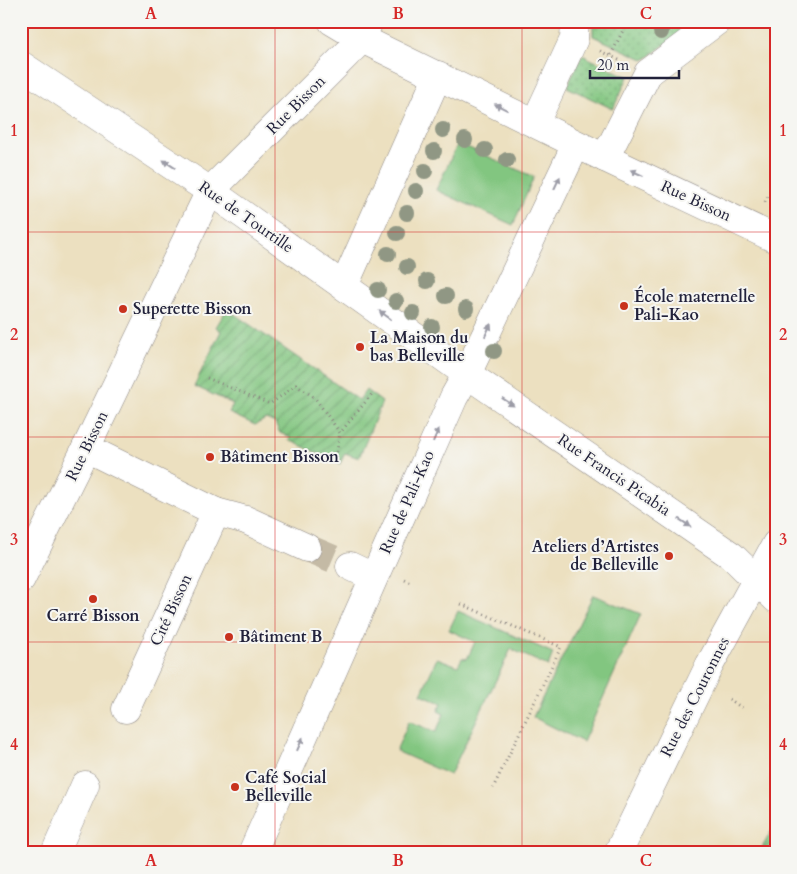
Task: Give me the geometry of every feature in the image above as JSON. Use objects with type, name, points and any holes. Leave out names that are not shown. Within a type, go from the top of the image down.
[{"type":"street","points":[[332,21],[366,30]]},
{"type":"street","points":[[535,123],[574,38],[575,21]]},
{"type":"street","points":[[605,158],[648,73],[717,21]]},
{"type":"street","name":"Rue Bisson","points":[[21,578],[210,191],[366,30],[438,75],[605,158],[776,238]]},
{"type":"street","name":"Rue de Tourtille","points":[[21,65],[210,191],[467,374]]},
{"type":"street","points":[[344,286],[438,75]]},
{"type":"street","name":"Rue de Pali-Kao","points":[[252,853],[362,571],[467,374],[570,156]]},
{"type":"street","name":"Rue Francis Picabia","points":[[467,374],[732,556],[766,590]]},
{"type":"street","points":[[86,448],[216,512],[246,520],[307,548]]},
{"type":"street","name":"Cité Bisson","points":[[126,709],[216,512]]},
{"type":"street","name":"Rue des Couronnes","points":[[618,853],[709,666],[766,590],[776,544]]},
{"type":"street","points":[[55,853],[85,785]]},
{"type":"path","points":[[621,21],[638,28],[651,27],[664,21]]},
{"type":"path","points":[[610,55],[626,24]]},
{"type":"path","points":[[595,48],[624,62]]},
{"type":"path","points":[[765,203],[770,193]]},
{"type":"path","points":[[207,378],[270,404],[296,385],[316,398],[340,433]]},
{"type":"path","points":[[336,457],[340,433],[372,394]]},
{"type":"path","points":[[461,604],[561,647],[492,788]]},
{"type":"path","points":[[729,699],[745,710]]},
{"type":"green space","points":[[593,21],[695,21],[645,60],[593,36]]},
{"type":"green space","points":[[582,55],[628,77],[613,109],[567,87]]},
{"type":"green space","points":[[458,143],[534,177],[513,225],[436,190]]},
{"type":"green space","points":[[227,309],[359,400],[366,390],[382,402],[359,458],[345,453],[340,464],[289,440],[290,437],[280,433],[275,423],[266,419],[255,425],[229,413],[233,404],[194,386],[221,331],[216,327]]},
{"type":"green space","points":[[593,595],[641,614],[583,742],[533,717]]},
{"type":"green space","points":[[458,611],[553,653],[548,666],[511,649],[450,775],[396,751],[409,721],[436,732],[444,714],[438,711],[442,703],[421,694],[437,658],[458,666],[462,658],[467,659],[475,642],[449,630]]},
{"type":"green space","points":[[776,823],[776,853],[759,853]]},
{"type":"tunnel","points":[[307,548],[350,566]]},
{"type":"place","name":"École maternelle Pali-Kao","points":[[624,306]]},
{"type":"place","name":"Superette Bisson","points":[[123,309]]},
{"type":"place","name":"La Maison du bas Belleville","points":[[360,347]]},
{"type":"place","name":"Bâtiment Bisson","points":[[210,457]]},
{"type":"place","name":"Ateliers d’Artistes de Belleville","points":[[669,556]]},
{"type":"place","name":"Carré Bisson","points":[[93,599]]},
{"type":"place","name":"Bâtiment B","points":[[229,637]]},
{"type":"place","name":"Café Social Belleville","points":[[235,787]]}]
